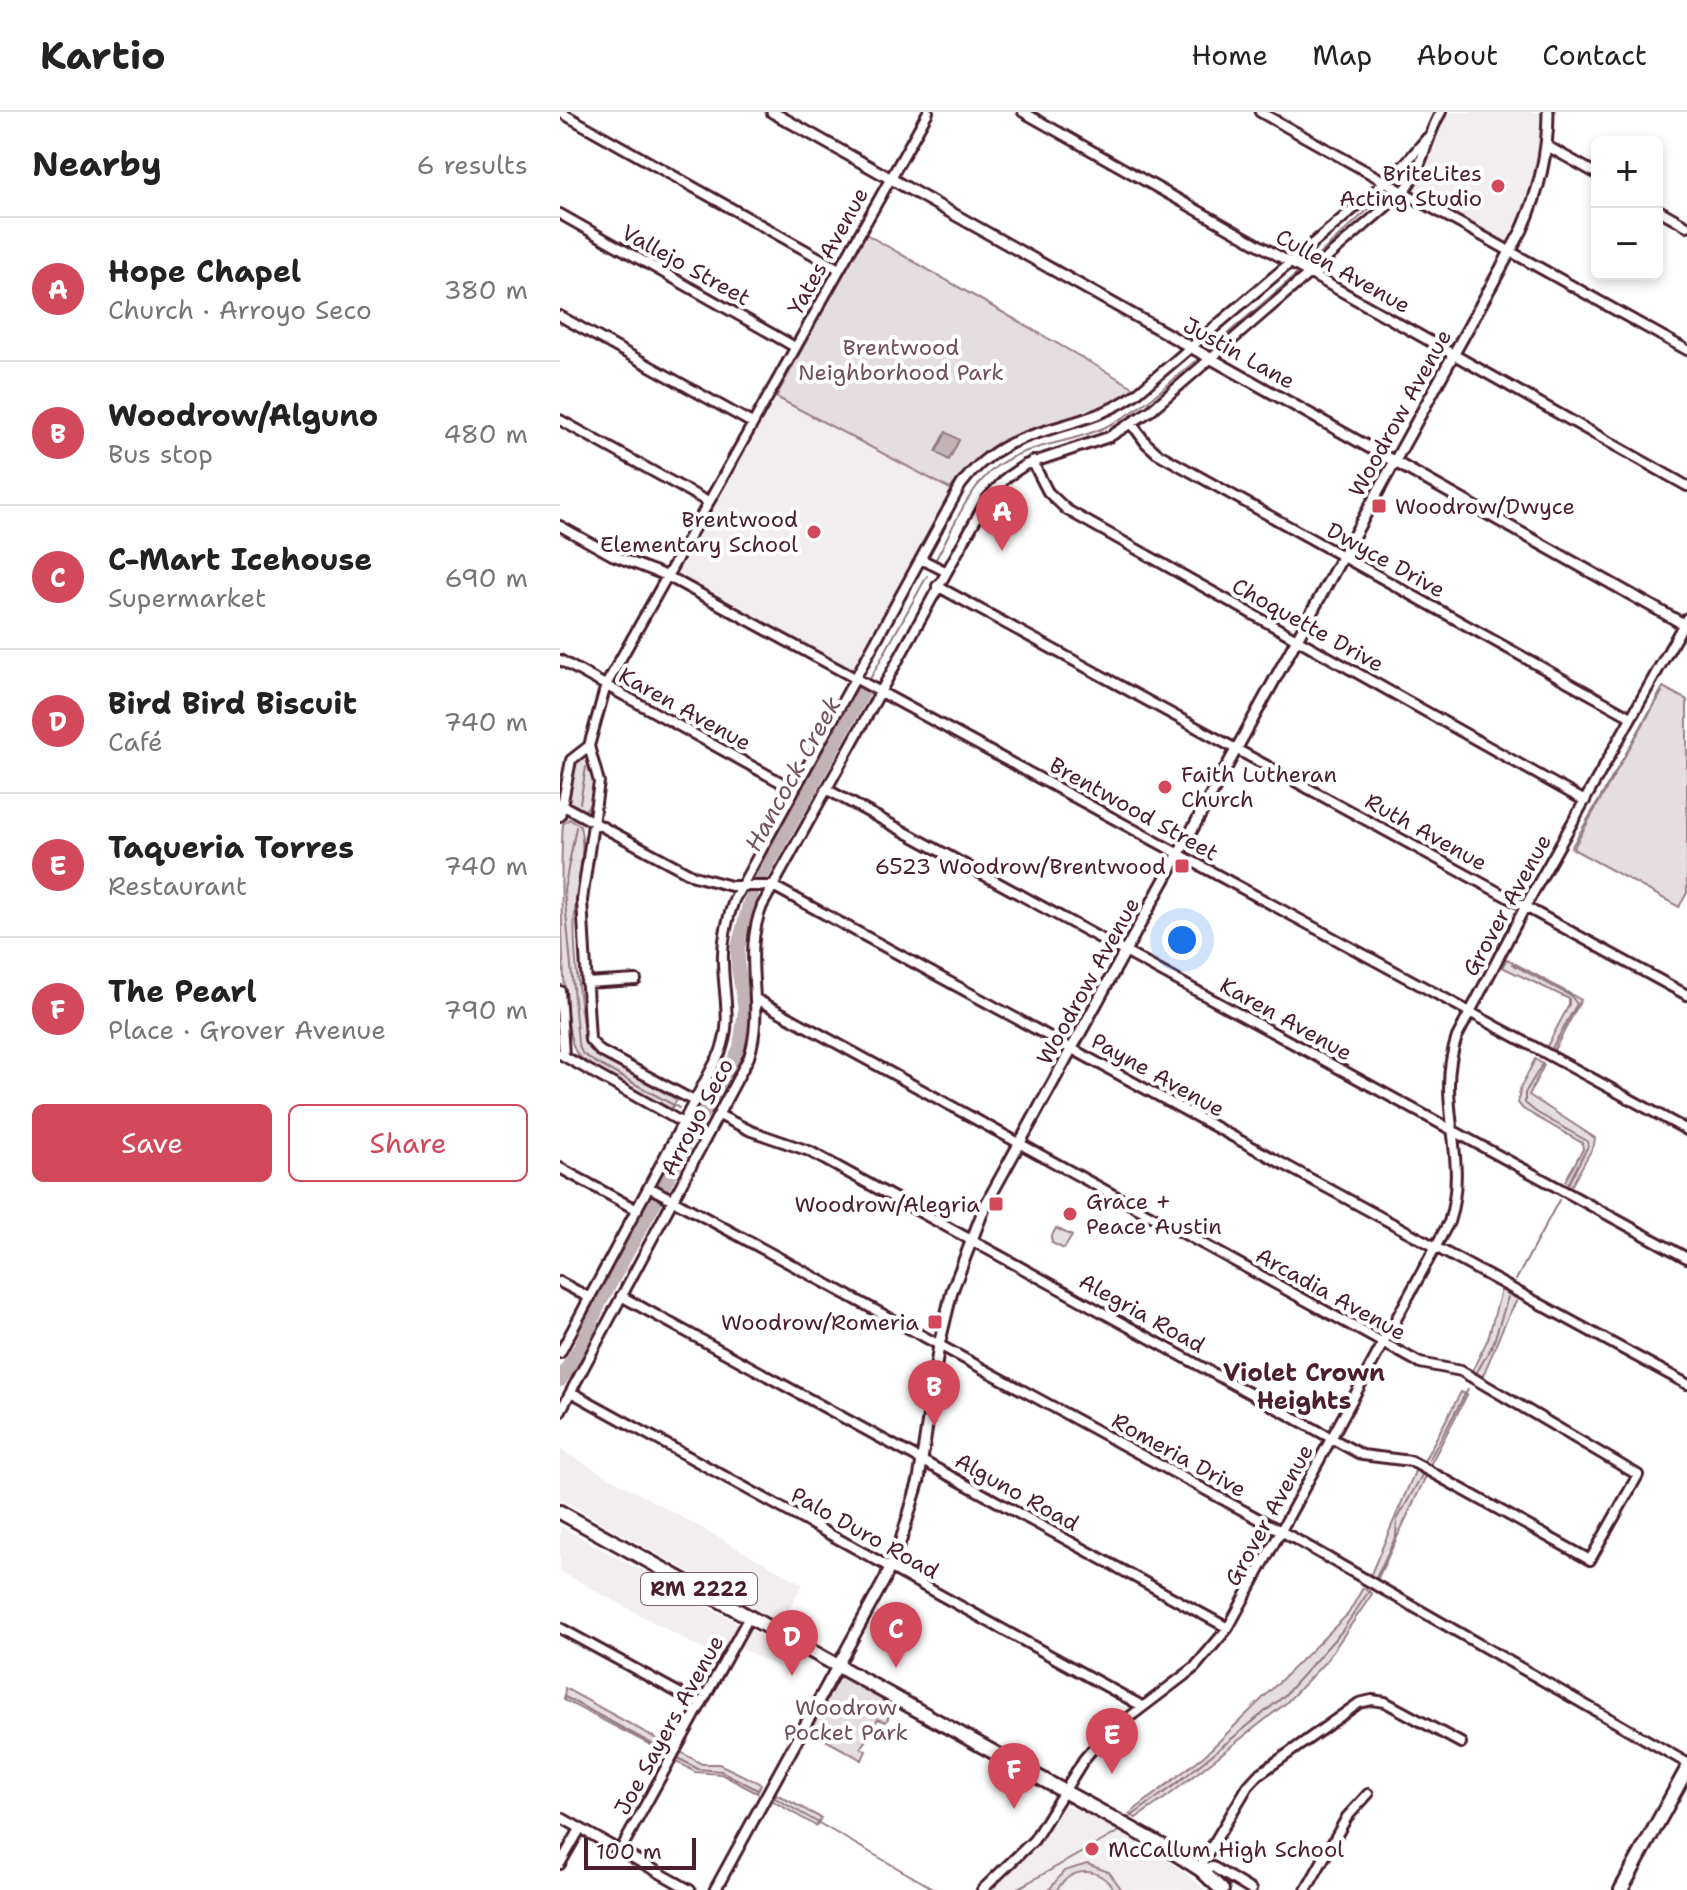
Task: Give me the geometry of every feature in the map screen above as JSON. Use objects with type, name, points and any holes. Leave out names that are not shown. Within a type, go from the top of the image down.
[{"type":"main road","name":"RM 2222","points":[[560,1512],[1199,1868],[1222,1890]]},
{"type":"main road","points":[[1621,1890],[1687,1769]]},
{"type":"street","points":[[560,112],[839,269]]},
{"type":"street","name":"Justin Lane","points":[[772,112],[1686,623]]},
{"type":"street","name":"Yates Avenue","points":[[589,746],[606,685],[928,112]]},
{"type":"street","name":"Cullen Avenue","points":[[1023,112],[1687,486]]},
{"type":"street","points":[[1260,112],[1687,350]]},
{"type":"street","name":"Arroyo Seco","points":[[560,1353],[720,1053],[727,1030],[723,950],[730,911],[793,789],[961,485],[988,455],[1021,438],[1106,412],[1136,394],[1404,165],[1429,134],[1441,112]]},
{"type":"street","name":"Woodrow Avenue","points":[[715,1890],[890,1567],[910,1512],[922,1460],[939,1345],[952,1291],[970,1239],[1236,748],[1511,251],[1534,202],[1547,146],[1548,112]]},
{"type":"street","name":"Arroyo Seco","points":[[560,1412],[749,1057],[756,1033],[756,999],[751,963],[758,914],[988,497],[1007,477],[1032,461],[1096,442],[1132,424],[1159,405],[1403,192],[1415,179],[1423,162],[1429,134]]},
{"type":"street","points":[[1547,146],[1591,171]]},
{"type":"street","points":[[1663,212],[1687,226]]},
{"type":"street","name":"Vallejo Street","points":[[560,214],[795,347]]},
{"type":"street","points":[[560,316],[752,423]]},
{"type":"street","points":[[560,420],[708,502]]},
{"type":"street","name":"Dwyce Drive","points":[[1132,424],[1157,453],[1631,717]]},
{"type":"street","name":"Choquette Drive","points":[[1032,461],[1048,492],[1067,510],[1585,801]]},
{"type":"street","name":"Brentwood Street","points":[[560,526],[612,555],[667,576],[1687,1130]]},
{"type":"street","points":[[921,559],[945,571]]},
{"type":"street","name":"Ruth Avenue","points":[[937,586],[1687,995]]},
{"type":"street","name":"Grover Avenue","points":[[982,1890],[1034,1840],[1084,1759],[1102,1738],[1194,1668],[1228,1628],[1449,1222],[1456,1194],[1457,1163],[1448,1096],[1449,1058],[1469,1013],[1525,907],[1686,623]]},
{"type":"street","name":"Karen Avenue","points":[[560,660],[793,789]]},
{"type":"street","points":[[560,816],[571,760],[589,746],[599,782],[582,900],[588,1031],[593,1046],[694,1101]]},
{"type":"street","name":"Karen Avenue","points":[[826,789],[1687,1258]]},
{"type":"street","name":"Payne Avenue","points":[[561,805],[685,872],[731,886],[773,886],[1687,1384]]},
{"type":"street","points":[[586,983],[636,980]]},
{"type":"street","points":[[560,991],[562,1055],[683,1123]]},
{"type":"street","name":"Arcadia Avenue","points":[[756,999],[1420,1363],[1461,1371],[1638,1475],[1590,1560]]},
{"type":"street","name":"Alegria Road","points":[[719,1115],[751,1131],[809,1151],[1362,1455],[1411,1461],[1590,1560]]},
{"type":"street","points":[[560,1168],[637,1210]]},
{"type":"street","name":"Romeria Drive","points":[[649,1187],[1281,1531],[1687,1763]]},
{"type":"street","points":[[560,1282],[590,1298]]},
{"type":"street","name":"Alguno Road","points":[[621,1296],[1228,1628]]},
{"type":"street","name":"Palo Duro Road","points":[[571,1392],[1142,1706]]},
{"type":"street","name":"Joe Sayers Avenue","points":[[620,1851],[749,1617]]},
{"type":"street","points":[[560,1628],[701,1705]]},
{"type":"street","points":[[1199,1868],[1248,1786],[1258,1775],[1351,1707],[1365,1701],[1385,1702],[1461,1743]]},
{"type":"street","points":[[1306,1890],[1347,1817],[1368,1794]]},
{"type":"street","points":[[560,1817],[690,1890]]},
{"type":"street","points":[[560,1864],[580,1829]]},
{"type":"street","points":[[1199,1868],[1213,1867],[1251,1890]]},
{"type":"shaded area","points":[[1451,112],[1542,112],[1533,186],[1509,245],[1411,190],[1428,163],[1437,134]]},
{"type":"shaded area","name":"Brentwood Elementary School","points":[[776,397],[950,489],[853,670],[677,575]]},
{"type":"shaded area","points":[[946,432],[959,440],[949,460],[936,452]]},
{"type":"shaded area","points":[[560,1450],[803,1584],[781,1623],[560,1499]]},
{"type":"shaded area","points":[[560,1526],[787,1650],[778,1667],[741,1648],[731,1665],[560,1571]]},
{"type":"shaded area","name":"McCallum High School","points":[[1065,1805],[1082,1811],[1167,1859],[1206,1890],[992,1890],[1040,1844]]},
{"type":"green space","name":"Brentwood Neighborhood Park","points":[[864,233],[1135,388],[1087,415],[1000,442],[973,462],[950,489],[776,397]]},
{"type":"green space","points":[[1663,687],[1687,700],[1687,893],[1679,907],[1573,849]]},
{"type":"green space","points":[[582,755],[591,766],[594,782],[592,799],[584,811],[565,802],[574,763]]},
{"type":"green space","points":[[569,819],[580,825],[582,836],[575,940],[580,1006],[587,1041],[592,1051],[677,1100],[671,1109],[606,1075],[576,1052],[567,1011],[562,942],[563,824]]},
{"type":"green space","points":[[1507,959],[1581,1000],[1553,1052],[1546,1048],[1569,1005],[1569,999],[1502,967]]},
{"type":"green space","points":[[1535,1059],[1544,1065],[1529,1095],[1595,1138],[1572,1185],[1565,1181],[1583,1149],[1582,1143],[1523,1109],[1518,1103],[1520,1089]]},
{"type":"green space","points":[[1056,1228],[1072,1236],[1064,1249],[1052,1243],[1051,1237]]},
{"type":"green space","points":[[1501,1290],[1518,1299],[1482,1377],[1472,1371],[1488,1339]]},
{"type":"green space","points":[[1461,1392],[1467,1395],[1430,1465],[1424,1461]]},
{"type":"green space","points":[[1416,1469],[1426,1476],[1377,1580],[1370,1576]]},
{"type":"green space","points":[[1363,1588],[1372,1594],[1326,1661],[1286,1703],[1168,1796],[1136,1818],[1129,1814],[1205,1755],[1348,1614]]},
{"type":"green space","name":"Woodrow Pocket Park","points":[[839,1677],[891,1705],[886,1722],[878,1719],[861,1748],[866,1751],[862,1760],[809,1731]]},
{"type":"green space","points":[[565,1688],[668,1745],[664,1752],[564,1700]]},
{"type":"green space","points":[[679,1751],[702,1764],[719,1764],[761,1784],[757,1793],[721,1774],[695,1772],[675,1760]]},
{"type":"green space","points":[[776,1794],[821,1818],[816,1826],[773,1801]]},
{"type":"green space","points":[[1087,1864],[1109,1872],[1122,1890],[1114,1890],[1101,1876],[1086,1872],[1070,1876],[1057,1890],[1049,1890],[1064,1871]]},
{"type":"waterway","name":"Hancock Creek","points":[[1310,263],[1386,193]]},
{"type":"waterway","name":"Hancock Creek","points":[[1212,347],[1298,273]]},
{"type":"waterway","name":"Hancock Creek","points":[[936,559],[969,497],[997,466],[1021,453],[1088,434],[1114,423],[1151,399],[1195,361]]},
{"type":"waterway","name":"Hancock Creek","points":[[870,679],[927,576]]},
{"type":"waterway","name":"Hancock Creek","points":[[760,879],[864,691]]},
{"type":"waterway","points":[[1571,848],[1662,692]]},
{"type":"waterway","points":[[580,803],[586,767]]},
{"type":"waterway","points":[[576,827],[564,890],[578,1043],[582,1053],[593,1061],[679,1108]]},
{"type":"waterway","name":"Hancock Creek","points":[[663,1187],[696,1124],[729,1072],[740,1047],[745,1010],[738,947],[752,894]]},
{"type":"waterway","points":[[1512,964],[1571,996],[1577,1004],[1552,1048]]},
{"type":"waterway","points":[[1543,1063],[1525,1093],[1525,1103],[1587,1141],[1588,1146],[1568,1184]]},
{"type":"waterway","name":"Hancock Creek","points":[[693,1120],[696,1124]]},
{"type":"waterway","name":"Hancock Creek","points":[[560,1380],[581,1346],[600,1302],[656,1200]]},
{"type":"waterway","points":[[1516,1280],[1559,1200]]},
{"type":"waterway","points":[[1477,1372],[1493,1344],[1508,1297]]},
{"type":"waterway","points":[[1429,1460],[1468,1389]]},
{"type":"waterway","points":[[1376,1578],[1396,1536],[1397,1520],[1422,1475]]},
{"type":"waterway","points":[[1130,1817],[1176,1784],[1283,1697],[1342,1631],[1369,1591]]},
{"type":"waterway","points":[[565,1697],[667,1752]]},
{"type":"waterway","points":[[678,1758],[698,1769],[721,1771],[758,1790]]},
{"type":"waterway","points":[[775,1798],[936,1890]]},
{"type":"waterway","points":[[1015,1890],[1118,1832]]},
{"type":"place","name":"BriteLites Acting Studio","points":[[1498,186]]},
{"type":"place","name":"Woodrow/Dwyce","points":[[1379,506]]},
{"type":"place","name":"Brentwood Elementary School","points":[[814,532]]},
{"type":"place","name":"Hope Chapel","points":[[1002,551]]},
{"type":"place","name":"Faith Lutheran Church","points":[[1165,787]]},
{"type":"place","name":"6523 Woodrow/Brentwood","points":[[1182,866]]},
{"type":"place","name":"Woodrow/Alegria","points":[[996,1204]]},
{"type":"place","name":"Grace + Peace Austin","points":[[1070,1214]]},
{"type":"place","name":"Woodrow/Romeria","points":[[935,1322]]},
{"type":"place","name":"Woodrow/Alguno","points":[[934,1426]]},
{"type":"place","name":"C-Mart Icehouse","points":[[896,1668]]},
{"type":"place","name":"Bird Bird Biscuit","points":[[792,1676]]},
{"type":"place","name":"Taqueria Torres","points":[[1112,1774]]},
{"type":"place","name":"The Pearl","points":[[1014,1809]]},
{"type":"place","name":"McCallum High School","points":[[1092,1849]]},
{"type":"district","name":"Violet Crown Heights","points":[[1304,1387]]}]
